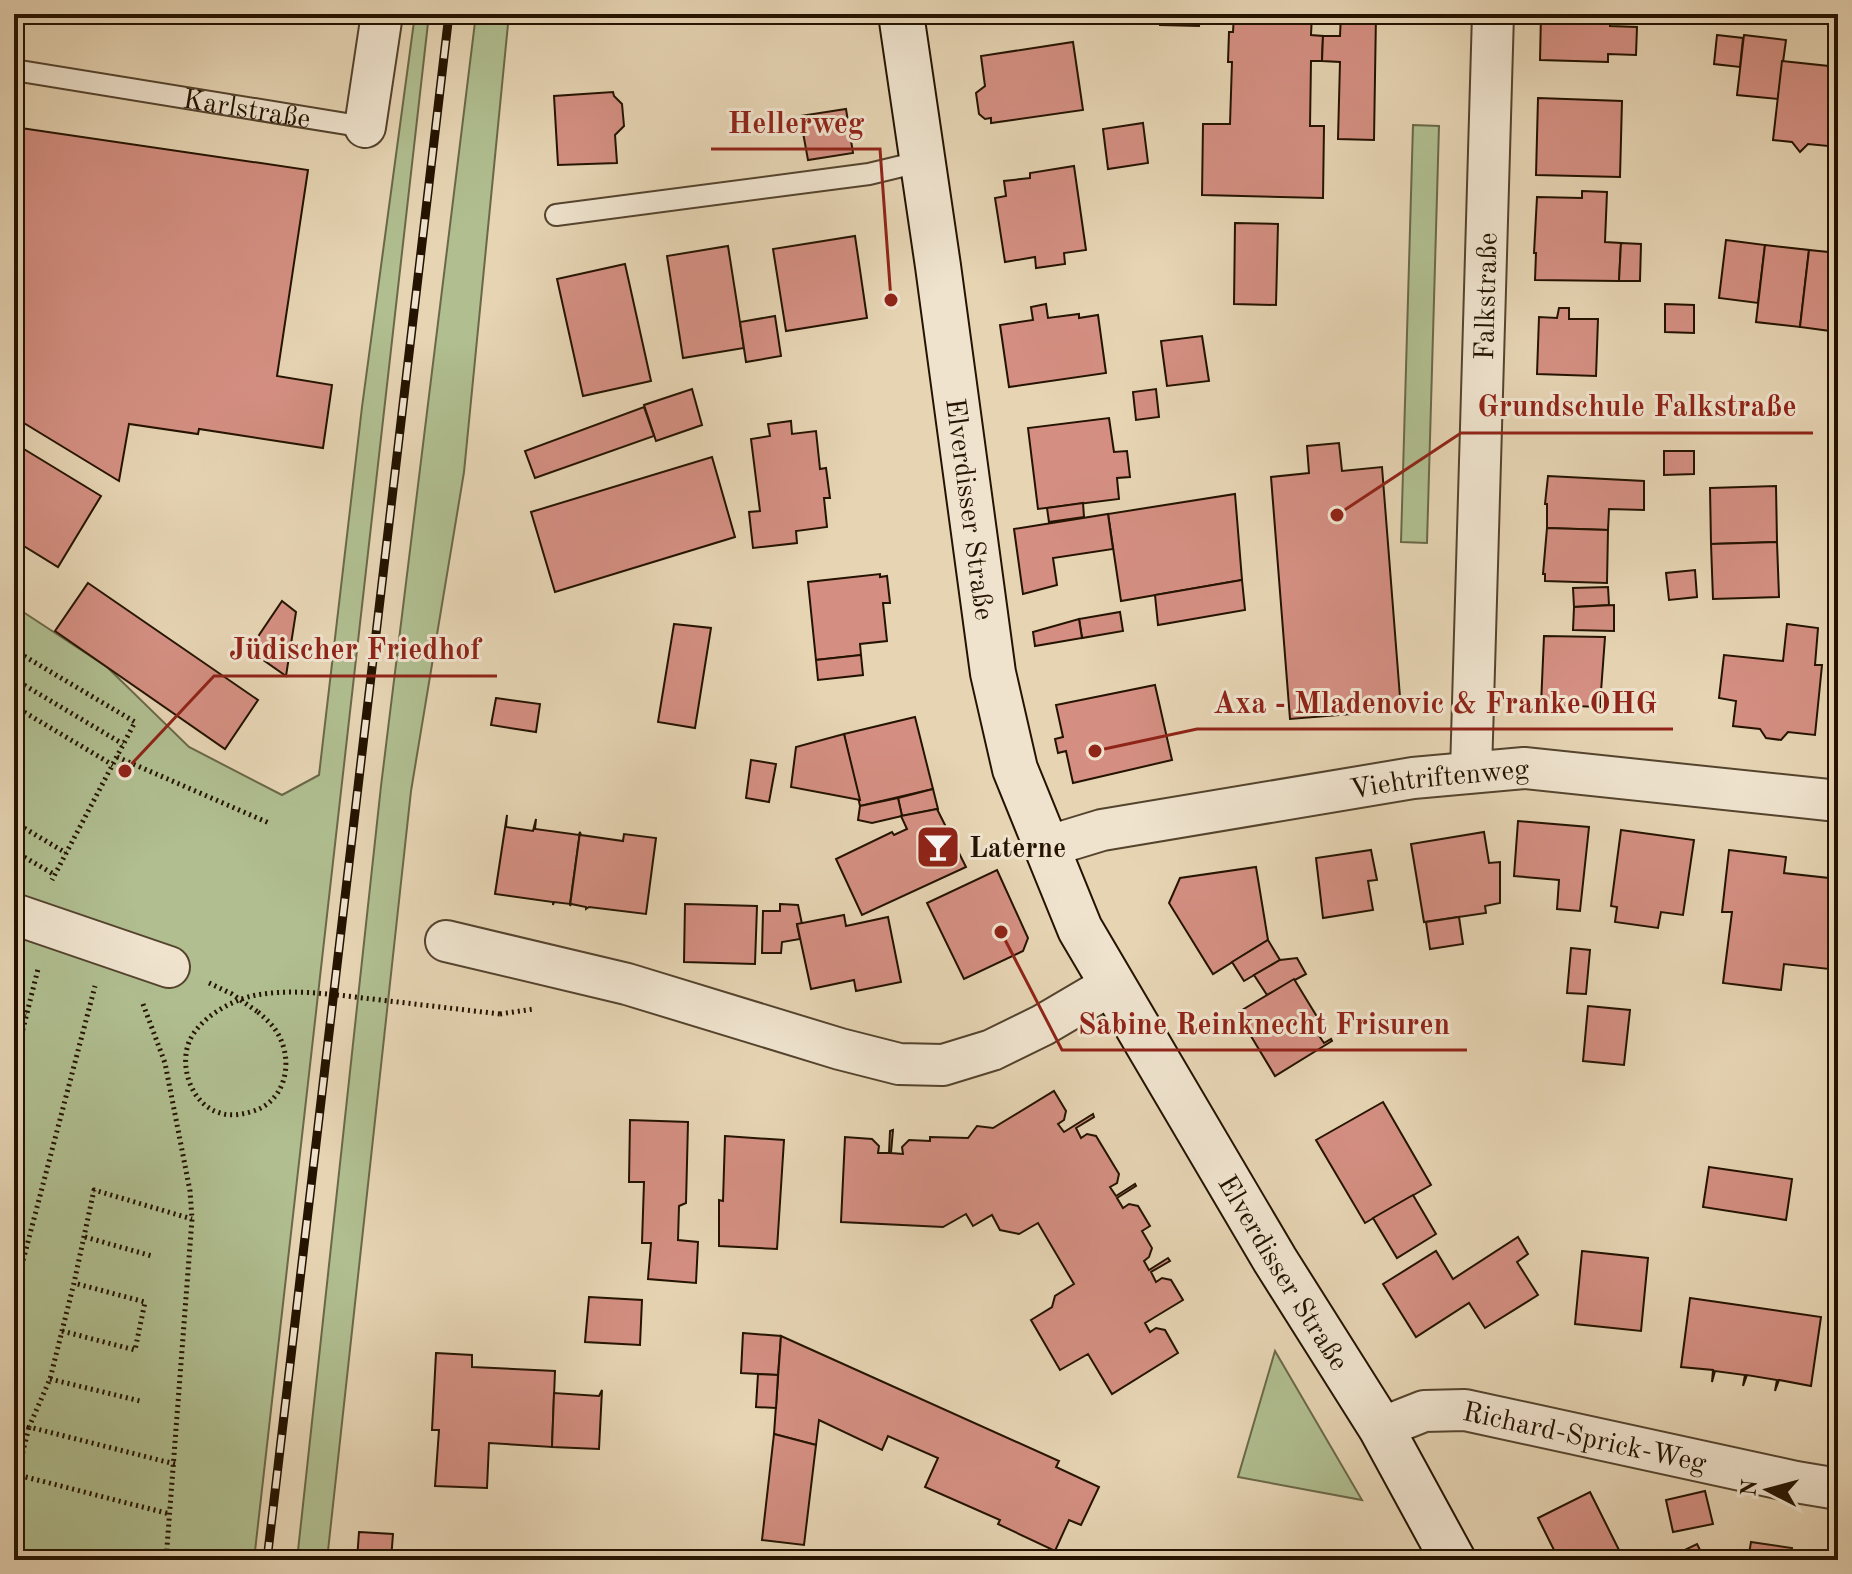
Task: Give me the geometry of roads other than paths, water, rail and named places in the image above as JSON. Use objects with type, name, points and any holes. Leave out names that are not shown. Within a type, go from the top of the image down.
[{"type":"main road","name":"Elverdisser Straße","points":[[901,14],[993,673],[1015,769],[1080,929],[1111,985],[1275,1260],[1381,1428],[1453,1560]]},
{"type":"street","name":"Karlstraße","points":[[365,127],[382,14]]},
{"type":"street","name":"Falkstraße","points":[[1471,772],[1493,14]]},
{"type":"street","name":"Viehtriftenweg","points":[[1046,847],[1102,830],[1413,778],[1524,768],[1838,801]]},
{"type":"street","points":[[14,914],[169,967]]},
{"type":"street","points":[[446,941],[627,984],[899,1064],[943,1065],[992,1050],[1043,1025],[1111,985]]},
{"type":"street","name":"Richard-Sprick-Weg","points":[[1381,1428],[1424,1411],[1465,1410],[1838,1489]]},
{"type":"lane","name":"Karlstraße","points":[[14,70],[365,127]]},
{"type":"lane","points":[[556,215],[869,174],[923,161]]},
{"type":"railway","points":[[267,1560],[449,14]]},
{"type":"place","name":"Hellerweg","points":[[891,300]]},
{"type":"place","name":"Grundschule Falkstraße","points":[[1337,515]]},
{"type":"place","name":"Axa - Mladenovic & Franke OHG","points":[[1095,751]]},
{"type":"place","name":"Jüdischer Friedhof","points":[[125,771]]},
{"type":"place","name":"Laterne","points":[[938,847]]},
{"type":"place","name":"Sabine Reinknecht Frisuren","points":[[1001,932]]}]
